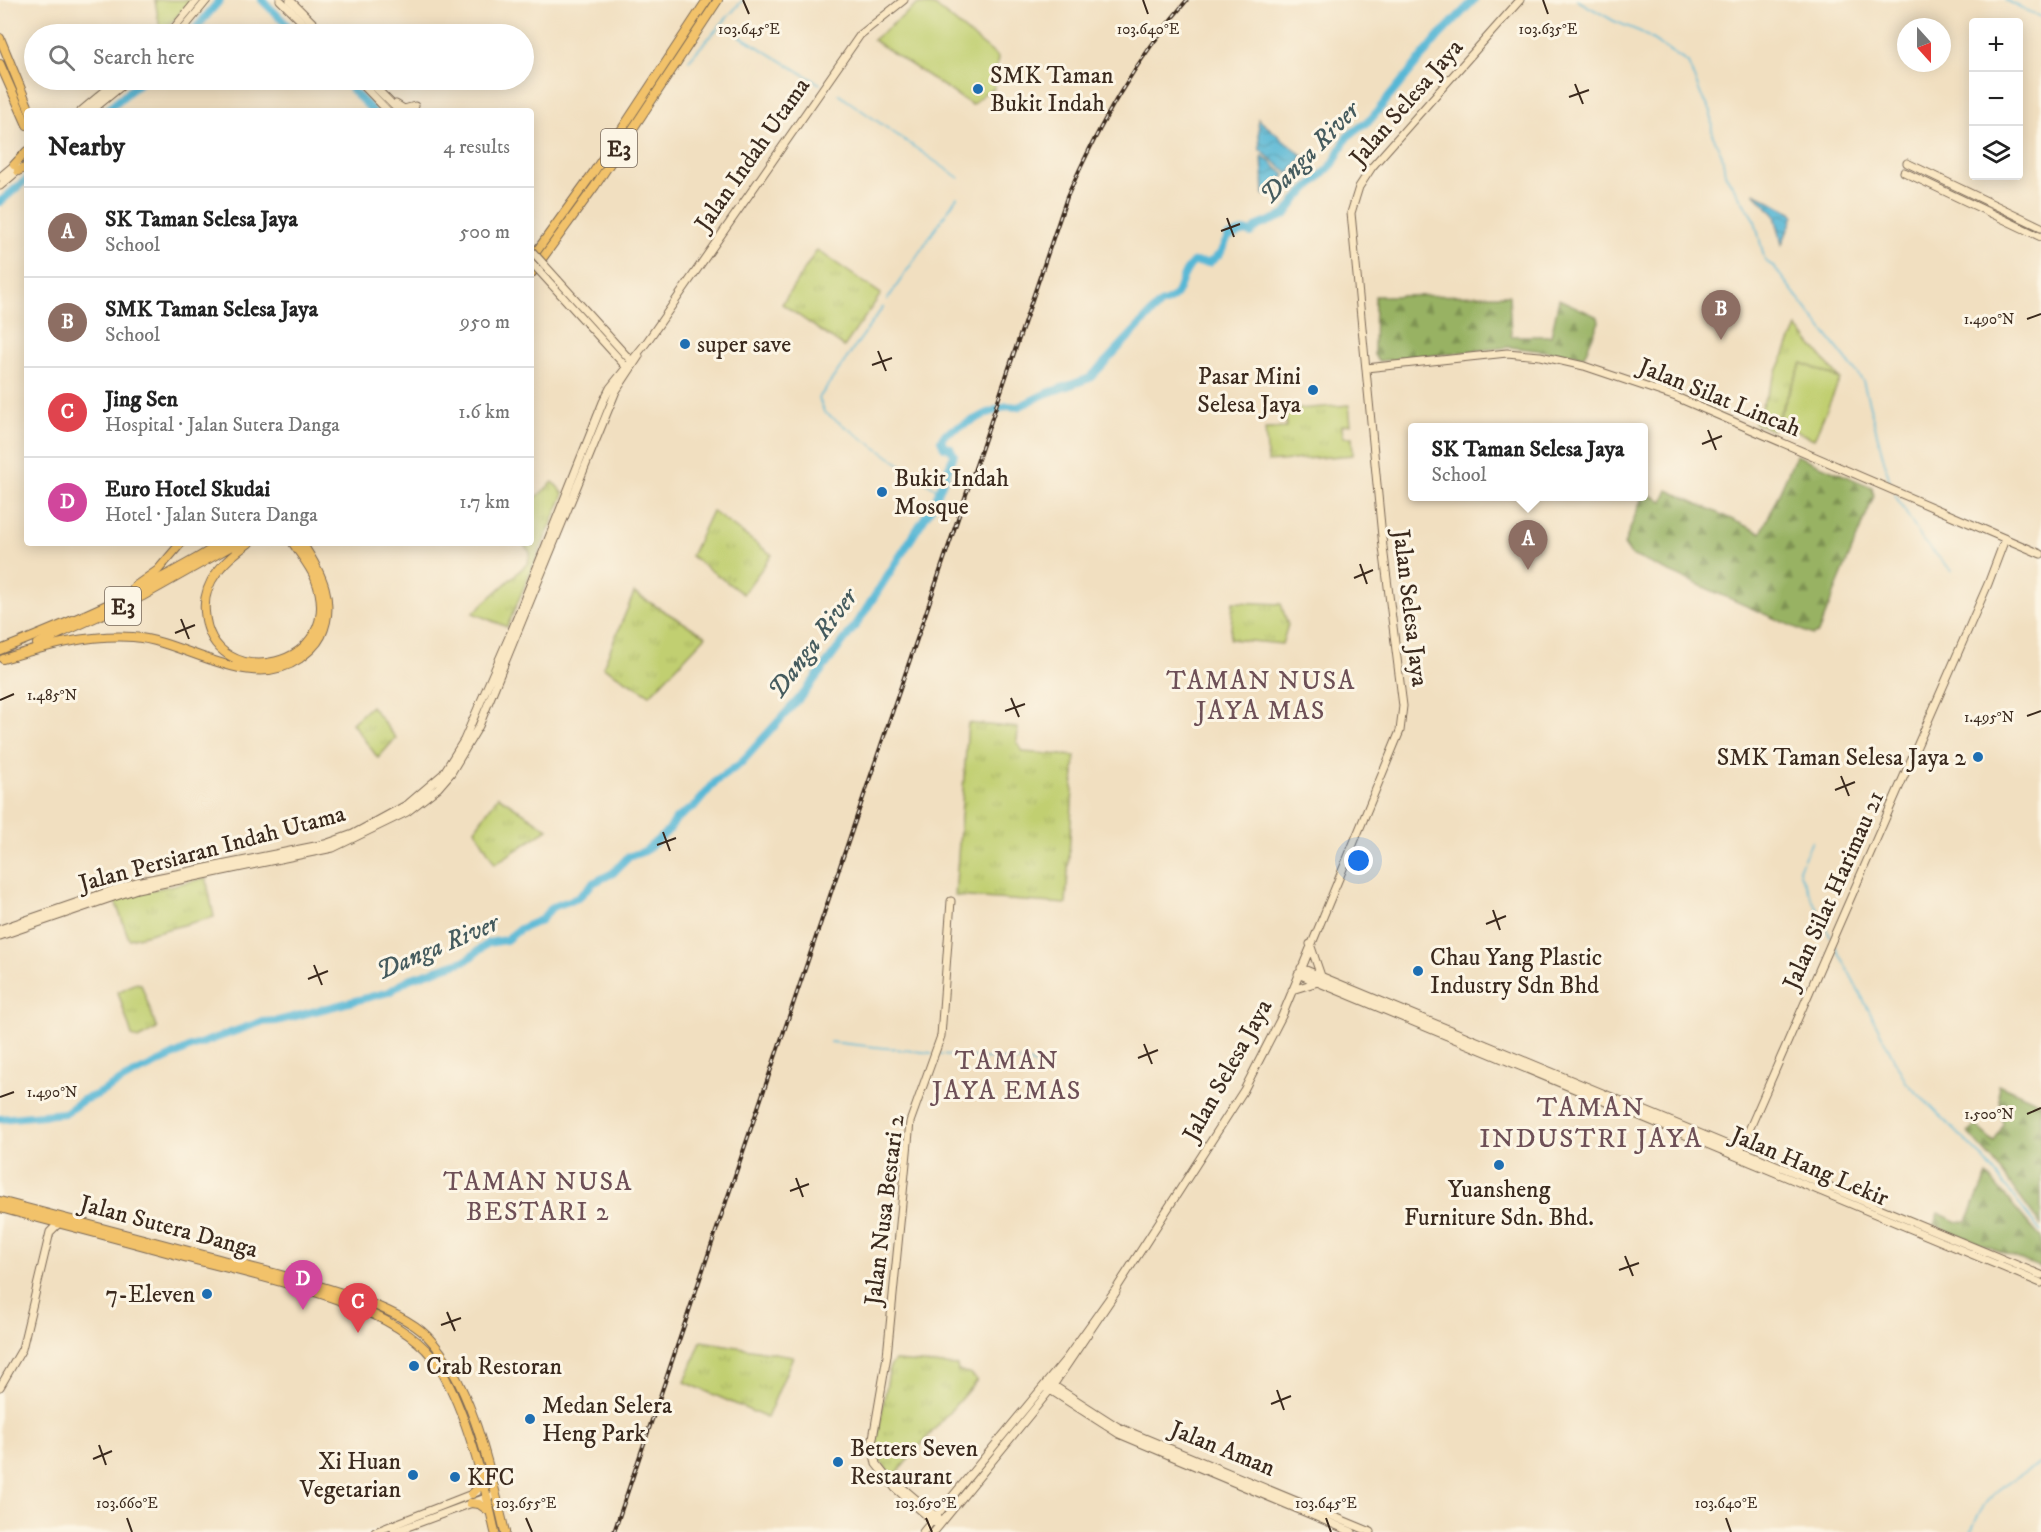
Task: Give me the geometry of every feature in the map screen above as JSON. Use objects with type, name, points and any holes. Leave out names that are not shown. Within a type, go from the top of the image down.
[{"type":"highway","name":"E3","points":[[534,257],[594,173],[706,0]]},
{"type":"highway","name":"E3","points":[[534,270],[594,186],[718,0]]},
{"type":"highway","points":[[0,38],[29,108]]},
{"type":"highway","points":[[0,64],[24,118]]},
{"type":"highway","points":[[16,168],[24,157]]},
{"type":"highway","points":[[16,168],[24,166]]},
{"type":"highway","points":[[100,608],[158,570],[178,546]]},
{"type":"highway","name":"E3","points":[[1,656],[181,568],[217,546]]},
{"type":"highway","name":"E3","points":[[1,656],[143,596],[232,546]]},
{"type":"highway","points":[[245,546],[218,569],[211,580],[204,601],[205,618],[210,636],[225,652],[244,662],[267,665],[283,661],[299,652],[309,641],[318,624],[321,610],[315,577],[295,546]]},
{"type":"highway","points":[[1,656],[78,639],[110,636],[156,641],[240,669],[258,671],[292,663],[318,642],[326,625],[329,610],[327,589],[304,546]]},
{"type":"main road","name":"Jalan Sutera Danga","points":[[0,1201],[333,1291],[391,1313],[414,1326],[432,1342],[452,1372],[477,1431],[505,1532]]},
{"type":"main road","name":"Jalan Sutera Danga","points":[[0,1208],[331,1298],[398,1328],[424,1348],[438,1367],[462,1420],[482,1477],[495,1532]]},
{"type":"main road","points":[[482,1477],[471,1498],[485,1506],[490,1512]]},
{"type":"street","points":[[177,24],[197,0]]},
{"type":"street","points":[[187,24],[207,0]]},
{"type":"street","points":[[280,0],[304,24]]},
{"type":"street","points":[[290,0],[314,24]]},
{"type":"street","name":"Jalan Indah Utama","points":[[630,366],[860,35],[904,0]]},
{"type":"street","name":"Jalan Selesa Jaya","points":[[923,1532],[937,1524],[1025,1419],[1049,1386],[1118,1286],[1244,1090],[1272,1038],[1403,721],[1382,537],[1352,221],[1354,198],[1372,167],[1521,0]]},
{"type":"street","points":[[85,108],[106,90]]},
{"type":"street","points":[[95,108],[117,90]]},
{"type":"street","points":[[371,90],[395,108]]},
{"type":"street","points":[[375,90],[388,108]]},
{"type":"street","points":[[380,97],[402,108],[415,106],[414,108]]},
{"type":"street","points":[[1908,163],[2041,226]]},
{"type":"street","points":[[0,177],[16,168]]},
{"type":"street","points":[[0,186],[16,168]]},
{"type":"street","points":[[1904,172],[2041,237]]},
{"type":"street","points":[[534,254],[555,282],[630,366]]},
{"type":"street","points":[[534,264],[555,282]]},
{"type":"street","name":"Jalan Silat Lincah","points":[[1366,368],[1507,353],[1540,356],[1584,366],[1676,396],[2041,554]]},
{"type":"street","name":"Jalan Persiaran Indah Utama","points":[[0,929],[136,882],[325,844],[353,834],[408,804],[443,774],[464,740],[512,630],[603,402],[630,366]]},
{"type":"street","name":"Jalan Persiaran Indah Utama","points":[[0,936],[130,891],[333,849],[407,812],[438,788],[451,773],[479,726],[603,421],[630,366]]},
{"type":"street","name":"Jalan Silat Harimau 21","points":[[1739,1154],[1984,594],[2005,539]]},
{"type":"street","points":[[283,859],[291,851],[299,856]]},
{"type":"street","points":[[197,870],[207,876],[216,866]]},
{"type":"street","points":[[130,891],[136,882],[147,887]]},
{"type":"street","name":"Jalan Nusa Bestari 2","points":[[937,1524],[898,1484],[894,1484],[875,1460],[872,1433],[887,1356],[910,1122],[941,1036],[951,901]]},
{"type":"street","points":[[1292,990],[1319,979],[1310,945]]},
{"type":"street","name":"Jalan Hang Lekir","points":[[1300,971],[2010,1266],[2041,1283]]},
{"type":"street","points":[[46,1220],[50,1232]]},
{"type":"street","points":[[0,1387],[22,1349],[50,1232],[59,1223]]},
{"type":"street","name":"Jalan Hang Lekir","points":[[2010,1266],[2041,1275]]},
{"type":"street","name":"Jalan Selesa Jaya","points":[[937,1524],[1049,1386],[1071,1363],[1113,1300],[1118,1286]]},
{"type":"street","points":[[1063,1395],[1063,1377],[1071,1363]]},
{"type":"street","points":[[1049,1386],[1063,1395]]},
{"type":"street","points":[[1025,1419],[1044,1401],[1063,1395]]},
{"type":"street","name":"Jalan Aman","points":[[1063,1395],[1119,1434],[1352,1532]]},
{"type":"street","name":"Jalan Aman","points":[[1063,1395],[1118,1427],[1371,1532]]},
{"type":"street","points":[[375,1532],[495,1490]]},
{"type":"street","points":[[394,1532],[471,1498]]},
{"type":"green space","points":[[155,0],[192,0],[170,24],[159,24]]},
{"type":"green space","points":[[918,4],[935,6],[998,57],[994,89],[985,93],[972,105],[873,40]]},
{"type":"green space","points":[[817,250],[881,294],[844,347],[782,304]]},
{"type":"green space","points":[[1509,295],[1511,336],[1551,336],[1559,299],[1598,317],[1599,322],[1584,356],[1510,347],[1379,361],[1374,355],[1375,296]]},
{"type":"green space","points":[[1797,327],[1840,379],[1802,363],[1772,430],[1754,423]]},
{"type":"green space","points":[[1802,363],[1840,379],[1814,439],[1776,423]]},
{"type":"green space","points":[[1349,405],[1351,424],[1342,425],[1343,437],[1352,437],[1353,455],[1268,462],[1265,429],[1286,428],[1285,410]]},
{"type":"green space","points":[[1796,455],[1872,487],[1874,496],[1818,633],[1812,635],[1631,555],[1624,545],[1641,501],[1648,501],[1648,494],[1663,501],[1668,490],[1761,533]]},
{"type":"green space","points":[[553,482],[564,494],[507,627],[473,613],[528,563],[530,552],[525,546],[534,546],[534,499]]},
{"type":"green space","points":[[712,511],[772,555],[743,594],[691,556]]},
{"type":"green space","points":[[634,593],[706,636],[650,695],[603,667]]},
{"type":"green space","points":[[1233,602],[1281,604],[1288,625],[1282,644],[1230,639]]},
{"type":"green space","points":[[371,706],[396,738],[378,758],[352,723]]},
{"type":"green space","points":[[968,723],[1018,728],[1017,742],[1023,752],[1075,756],[1066,904],[955,896]]},
{"type":"green space","points":[[498,796],[548,829],[495,864],[475,829]]},
{"type":"green space","points":[[206,878],[214,917],[129,939],[114,898]]},
{"type":"green space","points":[[135,983],[141,984],[157,1029],[138,1039],[132,1036],[118,992]]},
{"type":"green space","points":[[1998,1084],[2041,1103],[2041,1226],[1994,1162],[1967,1132],[1976,1126],[1994,1142],[2003,1125]]},
{"type":"green space","points":[[1987,1175],[2041,1238],[2041,1268],[1934,1225],[1938,1213],[1958,1222],[1967,1221]]},
{"type":"green space","points":[[701,1341],[793,1356],[767,1418],[685,1382]]},
{"type":"green space","points":[[895,1361],[957,1366],[958,1371],[969,1373],[977,1380],[893,1477],[880,1461],[876,1446],[890,1366]]},
{"type":"water","points":[[1258,119],[1303,156],[1289,174],[1260,150]]},
{"type":"water","points":[[1262,155],[1285,175],[1270,196],[1264,195]]},
{"type":"water","points":[[1754,193],[1794,215],[1782,244],[1775,215]]},
{"type":"waterway","points":[[200,24],[220,0]]},
{"type":"waterway","points":[[262,0],[286,24]]},
{"type":"waterway","points":[[689,60],[743,0]]},
{"type":"waterway","name":"Danga River","points":[[0,1119],[65,1113],[83,1100],[191,1047],[261,1022],[277,1021],[389,992],[409,979],[467,960],[488,943],[506,940],[520,929],[541,920],[552,907],[578,898],[593,883],[613,873],[628,857],[645,851],[669,830],[676,819],[696,805],[716,781],[740,764],[805,692],[858,622],[934,503],[954,455],[950,448],[944,447],[941,440],[946,433],[988,413],[1007,406],[1018,407],[1045,394],[1090,378],[1160,304],[1174,297],[1187,269],[1193,262],[1209,263],[1220,254],[1228,237],[1244,231],[1251,233],[1258,226],[1285,215],[1297,199],[1333,164],[1347,137],[1371,119],[1439,36],[1474,0]]},
{"type":"waterway","points":[[1577,0],[1614,21],[1641,32],[1688,63],[1701,95],[1711,111],[1712,134],[1722,155],[1725,174],[1755,221],[1765,261],[1773,266],[1863,381],[1891,486]]},
{"type":"waterway","points":[[2005,0],[2041,17]]},
{"type":"waterway","points":[[723,26],[820,84]]},
{"type":"waterway","points":[[110,108],[131,90]]},
{"type":"waterway","points":[[352,90],[370,108]]},
{"type":"waterway","points":[[838,94],[959,178]]},
{"type":"waterway","points":[[0,202],[24,182]]},
{"type":"waterway","points":[[887,300],[957,197]]},
{"type":"waterway","points":[[883,307],[819,398],[824,412],[938,490]]},
{"type":"waterway","points":[[1895,495],[1923,541],[1952,571]]},
{"type":"waterway","points":[[1812,841],[1799,869],[1830,936]]},
{"type":"waterway","points":[[1835,945],[1906,1082],[1982,1157],[2041,1232]]},
{"type":"waterway","points":[[830,1042],[932,1053]]},
{"type":"waterway","points":[[940,1054],[1028,1062],[1040,1067]]},
{"type":"waterway","points":[[1971,1532],[1982,1507],[1998,1490],[2041,1463]]},
{"type":"railway","points":[[614,1532],[1067,197],[1105,118],[1134,70],[1187,0]]},
{"type":"place","name":"SMK Taman Bukit Indah","points":[[978,89]]},
{"type":"place","name":"SMK Taman Selesa Jaya","points":[[1721,340]]},
{"type":"place","name":"super save","points":[[685,344]]},
{"type":"place","name":"Pasar Mini Selesa Jaya","points":[[1313,390]]},
{"type":"place","name":"Bukit Indah Mosque","points":[[882,492]]},
{"type":"place","name":"SK Taman Selesa Jaya","points":[[1528,570]]},
{"type":"place","name":"SMK Taman Selesa Jaya 2","points":[[1978,757]]},
{"type":"place","name":"Chau Yang Plastic Industry Sdn Bhd","points":[[1418,971]]},
{"type":"place","name":"Yuansheng Furniture Sdn. Bhd.","points":[[1499,1165]]},
{"type":"place","name":"7-Eleven","points":[[207,1294]]},
{"type":"place","name":"Euro Hotel Skudai","points":[[303,1310]]},
{"type":"place","name":"Jing Sen","points":[[358,1333]]},
{"type":"place","name":"Crab Restoran","points":[[414,1366]]},
{"type":"place","name":"Medan Selera Heng Park","points":[[530,1419]]},
{"type":"place","name":"Betters Seven Restaurant","points":[[838,1462]]},
{"type":"place","name":"Xi Huan Vegetarian","points":[[413,1475]]},
{"type":"place","name":"KFC","points":[[455,1477]]},
{"type":"district","name":"TAMAN NUSA JAYA MAS","points":[[1261,695]]},
{"type":"district","name":"TAMAN JAYA EMAS","points":[[1007,1075]]},
{"type":"district","name":"TAMAN INDUSTRI JAYA","points":[[1591,1122]]},
{"type":"district","name":"TAMAN NUSA BESTARI 2","points":[[538,1196]]}]
